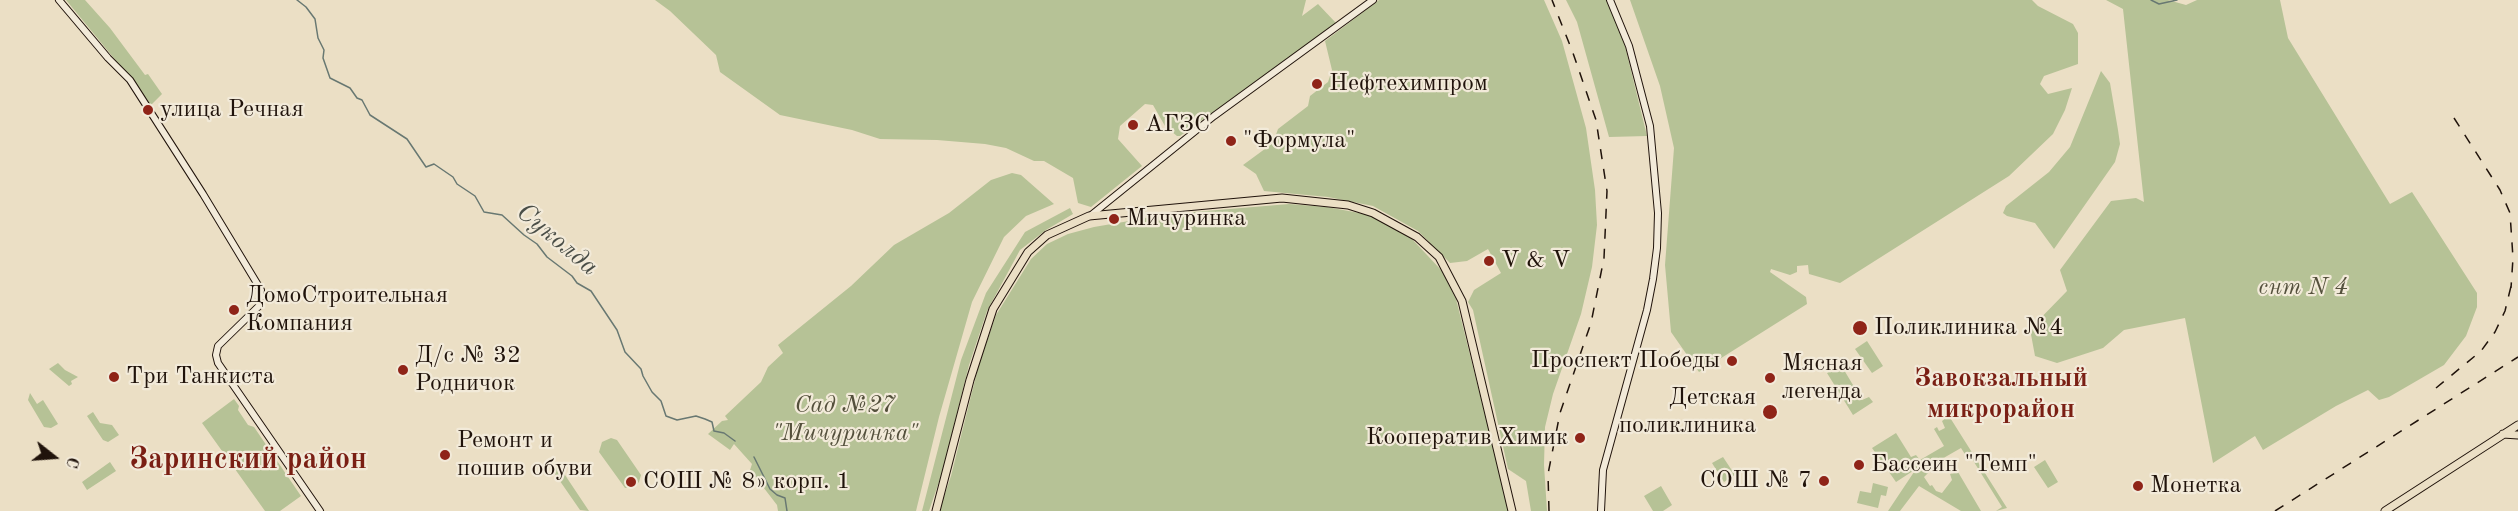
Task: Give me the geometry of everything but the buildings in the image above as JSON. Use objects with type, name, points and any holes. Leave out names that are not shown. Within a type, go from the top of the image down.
[{"type":"main road","points":[[936,511],[970,380],[993,309],[1028,252],[1047,236],[1089,216],[1282,198],[1348,205],[1372,213],[1417,237],[1439,258],[1461,301],[1512,511]]},
{"type":"main road","points":[[2385,511],[2518,425]]},
{"type":"main road","points":[[2503,434],[2518,435]]},
{"type":"street","points":[[59,0],[130,80],[261,290],[259,306],[218,346],[216,355],[218,363],[320,511]]},
{"type":"street","points":[[1089,216],[1214,116],[1373,0]]},
{"type":"street","points":[[1601,511],[1603,470],[1651,290],[1657,248],[1658,213],[1650,126],[1629,46],[1610,0]]},
{"type":"green space","points":[[66,0],[85,0],[110,28],[145,75],[148,74],[162,94],[150,106],[131,79]]},
{"type":"green space","points":[[655,0],[1306,0],[1302,16],[1318,4],[1336,23],[1180,136],[1165,126],[1153,105],[1145,104],[1120,126],[1118,139],[1142,166],[1091,207],[1078,203],[1073,178],[1044,161],[1034,161],[1006,148],[937,140],[880,139],[852,130],[780,115],[720,72],[716,55],[670,11]]},
{"type":"green space","points":[[1379,0],[1544,0],[1562,41],[1586,128],[1595,190],[1597,225],[1592,267],[1581,314],[1553,394],[1545,427],[1544,465],[1547,511],[1531,511],[1526,481],[1508,469],[1473,310],[1468,302],[1474,290],[1501,273],[1488,249],[1467,261],[1450,263],[1418,231],[1373,206],[1328,197],[1264,191],[1256,174],[1243,165],[1273,143],[1278,129],[1308,106],[1310,96],[1328,82],[1332,70],[1325,41]]},
{"type":"green space","points":[[1566,0],[1607,0],[1625,46],[1647,136],[1609,137],[1577,22]]},
{"type":"green space","points":[[1630,0],[2032,0],[2038,6],[2073,24],[2078,33],[2078,64],[2044,76],[2040,84],[2048,94],[2072,88],[2065,110],[2053,134],[2009,176],[1840,283],[1809,274],[1808,265],[1797,266],[1797,272],[1790,275],[1771,269],[1770,272],[1806,297],[1807,304],[1699,372],[1671,332],[1665,265],[1674,148],[1660,86]]},
{"type":"green space","name":"снт N 4","points":[[2106,0],[2168,0],[2186,5],[2197,0],[2280,0],[2288,38],[2390,204],[2412,192],[2477,293],[2477,307],[2466,336],[2444,365],[2389,397],[2379,400],[2368,390],[2336,406],[2263,450],[2255,436],[2213,463],[2185,318],[2124,330],[2103,348],[2057,363],[2035,356],[2030,329],[2067,291],[2060,270],[2111,201],[2136,198],[2144,202],[2123,9]]},
{"type":"green space","points":[[2101,71],[2110,83],[2120,144],[2115,162],[2054,249],[2035,223],[2003,213],[2006,206],[2049,172],[2070,147]]},
{"type":"green space","name":"Сад №27 \"Мичуринка\"","points":[[1012,173],[1021,175],[1054,204],[1026,216],[1004,237],[972,302],[939,417],[916,511],[778,511],[777,505],[750,470],[752,464],[734,444],[730,450],[708,434],[722,421],[728,420],[725,416],[761,382],[768,367],[783,353],[778,345],[851,286],[894,245],[949,213],[991,180]]},
{"type":"green space","points":[[1289,204],[1327,207],[1370,215],[1412,239],[1442,271],[1456,299],[1509,511],[939,511],[951,476],[978,368],[996,315],[1031,259],[1047,244],[1068,234],[1094,227],[1170,214]]},
{"type":"green space","points":[[1070,208],[1073,214],[1046,230],[1020,250],[987,311],[969,365],[942,473],[929,511],[922,511],[961,360],[986,293],[1025,232]]},
{"type":"green space","points":[[1867,341],[1883,366],[1872,373],[1855,349]]},
{"type":"green space","points":[[58,363],[78,377],[71,381],[72,384],[69,386],[49,369]]},
{"type":"green space","points":[[1841,365],[1862,400],[1869,397],[1873,402],[1853,415],[1827,373]]},
{"type":"green space","points":[[30,393],[37,404],[43,400],[58,424],[51,428],[44,427],[28,400]]},
{"type":"green space","points":[[234,399],[248,425],[254,427],[301,496],[280,511],[265,511],[202,423]]},
{"type":"green space","points":[[93,412],[100,423],[112,425],[119,435],[108,442],[103,440],[87,416]]},
{"type":"green space","points":[[1949,416],[2007,508],[1996,511],[2002,507],[1969,454],[1966,456],[1961,448],[1933,464],[1934,467],[1924,477],[1930,486],[1932,485],[1936,491],[1942,493],[1952,480],[1950,474],[1958,472],[1981,511],[1961,511],[1919,486],[1900,511],[1888,511],[1916,469],[1896,482],[1872,448],[1896,433],[1911,457],[1916,455],[1920,460],[1944,446],[1934,429],[1937,427],[1939,431],[1945,428],[1942,421]]},
{"type":"green space","points":[[611,438],[617,440],[641,475],[634,487],[625,488],[599,452],[602,442]]},
{"type":"green space","points":[[1723,457],[1735,475],[1724,482],[1712,463]]},
{"type":"green space","points":[[2045,460],[2058,482],[2048,488],[2034,467]]},
{"type":"green space","points":[[110,462],[116,471],[87,490],[82,482]]},
{"type":"green space","points":[[557,465],[589,511],[580,510],[553,471]]},
{"type":"green space","points":[[1873,483],[1888,487],[1886,496],[1881,495],[1878,508],[1857,503],[1860,491],[1871,493]]},
{"type":"green space","points":[[1661,486],[1672,505],[1663,511],[1653,511],[1644,496]]},
{"type":"waterway","name":"Суколда","points":[[297,0],[315,19],[318,38],[324,50],[323,58],[330,78],[350,88],[357,98],[362,100],[370,115],[407,139],[426,167],[434,164],[453,177],[457,184],[475,196],[484,212],[502,215],[537,244],[547,257],[572,276],[577,283],[591,291],[617,330],[625,352],[641,369],[652,392],[661,401],[666,416],[677,420],[696,416],[705,419],[712,422],[714,431],[724,433],[735,441]]},
{"type":"waterway","points":[[2151,0],[2159,4],[2177,0]]},
{"type":"waterway","name":"Суколда","points":[[754,457],[770,489],[785,498],[787,511]]},
{"type":"railway","points":[[1549,511],[1548,474],[1560,413],[1591,323],[1604,258],[1607,191],[1596,120],[1552,0]]},
{"type":"railway","points":[[2454,118],[2500,190],[2510,213],[2513,258],[2511,288]]},
{"type":"railway","points":[[2436,388],[2481,351],[2495,332],[2505,311],[2512,282]]},
{"type":"railway","points":[[2275,511],[2518,357]]},
{"type":"place","name":"Нефтехимпром","points":[[1317,84]]},
{"type":"place","name":"улица Речная","points":[[148,110]]},
{"type":"place","name":"АГЗС","points":[[1133,125]]},
{"type":"place","name":"\"Формула\"","points":[[1231,141]]},
{"type":"place","name":"Мичуринка","points":[[1114,219]]},
{"type":"place","name":"V & V","points":[[1489,261]]},
{"type":"place","name":"ДомоСтроительная Компания","points":[[234,310]]},
{"type":"place","name":"Поликлиника №4","points":[[1860,328]]},
{"type":"place","name":"Проспект Победы","points":[[1732,361]]},
{"type":"place","name":"Д/с № 32 Родничок","points":[[403,370]]},
{"type":"place","name":"Три Танкиста","points":[[114,377]]},
{"type":"place","name":"Мясная легенда","points":[[1770,378]]},
{"type":"place","name":"Детская поликлиника","points":[[1770,412]]},
{"type":"place","name":"Кооператив Химик","points":[[1580,438]]},
{"type":"place","name":"Ремонт и пошив обуви","points":[[445,455]]},
{"type":"place","name":"Бассеин \"Темп\"","points":[[1859,465]]},
{"type":"place","name":"СОШ № 7","points":[[1824,481]]},
{"type":"place","name":"СОШ № 8» корп. 1","points":[[631,482]]},
{"type":"place","name":"Монетка","points":[[2138,486]]},
{"type":"district","name":"Завокзальный микрорайон","points":[[2001,394]]},
{"type":"district","name":"Заринский район","points":[[248,460]]}]
